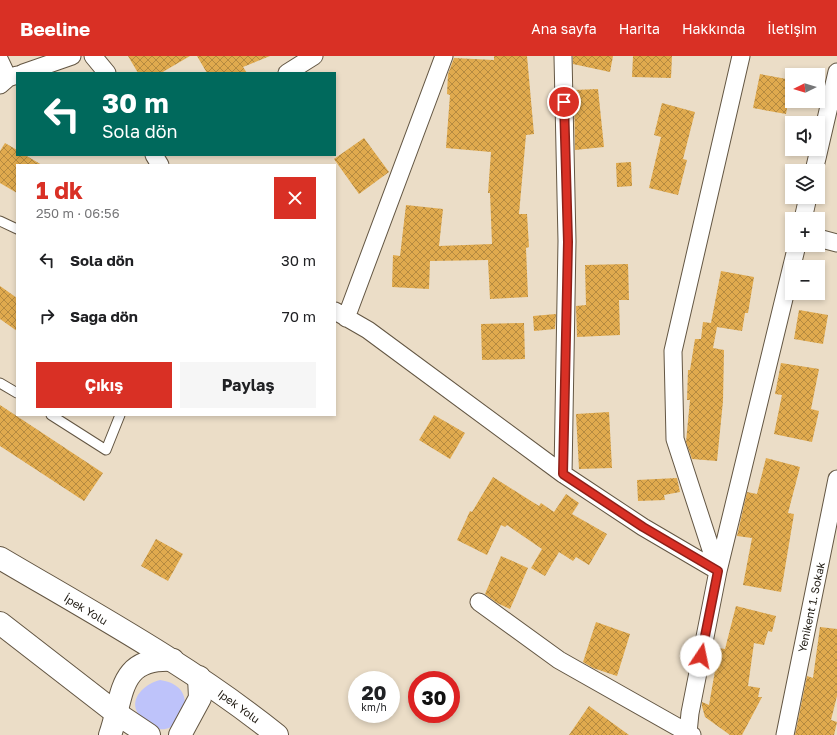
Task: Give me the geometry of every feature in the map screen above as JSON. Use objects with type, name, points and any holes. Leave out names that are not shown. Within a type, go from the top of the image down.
[{"type":"main road","name":"İpek Yolu","points":[[0,558],[200,677]]},
{"type":"main road","points":[[0,623],[116,713],[149,735]]},
{"type":"main road","points":[[110,735],[127,678],[135,668],[149,661],[173,660]]},
{"type":"main road","points":[[180,735],[196,708],[200,698],[200,677]]},
{"type":"main road","name":"Ipek Yolu","points":[[200,677],[277,735]]},
{"type":"street","points":[[25,72],[72,56]]},
{"type":"street","points":[[93,56],[106,72]]},
{"type":"street","points":[[288,72],[314,56]]},
{"type":"street","points":[[444,56],[340,314],[368,330],[563,474],[643,527],[718,571]]},
{"type":"street","points":[[563,56],[568,242],[563,474]]},
{"type":"street","points":[[718,571],[675,439],[673,351],[741,56]]},
{"type":"street","points":[[0,61],[10,77]]},
{"type":"street","points":[[816,164],[837,72]]},
{"type":"street","points":[[825,240],[837,243]]},
{"type":"street","points":[[478,602],[559,660],[690,734],[690,713],[718,571],[795,252]]},
{"type":"street","name":"Yenikent 1. Sokak","points":[[785,735],[837,479]]},
{"type":"lane","points":[[0,221],[16,229]]},
{"type":"lane","points":[[0,383],[16,392]]},
{"type":"lane","points":[[53,416],[106,450],[120,416]]},
{"type":"shaded area","points":[[160,680],[173,684],[181,691],[185,699],[181,717],[175,724],[167,729],[155,728],[141,717],[136,709],[135,703],[144,688],[149,684]]},
{"type":"building","points":[[128,56],[190,56],[163,72],[137,72]]},
{"type":"building","points":[[197,56],[270,56],[243,67],[246,72],[206,72]]},
{"type":"building","points":[[494,56],[527,56],[534,134],[526,135],[519,214],[527,214],[529,247],[526,248],[528,297],[490,299],[488,260],[430,261],[429,289],[392,287],[393,255],[400,256],[406,205],[443,209],[439,246],[492,244],[490,193],[488,193],[491,152],[446,148],[450,95],[447,94],[448,74],[454,58],[494,60]]},
{"type":"building","points":[[573,56],[613,56],[610,72],[573,64]]},
{"type":"building","points":[[633,56],[672,56],[671,78],[632,77]]},
{"type":"building","points":[[760,74],[785,79],[785,108],[787,108],[786,114],[753,108]]},
{"type":"building","points":[[598,89],[604,147],[575,150],[574,90]]},
{"type":"building","points":[[662,103],[695,112],[683,159],[687,160],[678,195],[649,188],[661,137],[654,135]]},
{"type":"building","points":[[364,138],[389,172],[359,194],[334,159]]},
{"type":"building","points":[[5,143],[16,149],[16,156],[27,156],[40,164],[16,164],[16,192],[0,183],[0,151]]},
{"type":"building","points":[[631,162],[632,186],[617,187],[616,163]]},
{"type":"building","points":[[628,264],[629,300],[619,300],[620,335],[577,337],[576,306],[586,305],[585,265]]},
{"type":"building","points":[[721,271],[754,277],[748,313],[745,313],[742,331],[717,327],[713,348],[724,350],[723,401],[717,461],[692,459],[686,442],[690,400],[687,400],[688,370],[690,370],[695,339],[701,339],[703,322],[711,323]]},
{"type":"building","points":[[0,286],[16,297],[16,330],[0,319]]},
{"type":"building","points":[[799,310],[828,315],[823,344],[794,339]]},
{"type":"building","points":[[556,314],[555,329],[534,331],[533,316]]},
{"type":"building","points":[[524,323],[525,359],[482,360],[481,324]]},
{"type":"building","points":[[781,363],[819,369],[811,409],[819,411],[812,442],[774,434],[782,395],[775,394]]},
{"type":"building","points":[[0,405],[103,473],[84,501],[0,446]]},
{"type":"building","points":[[609,412],[612,468],[579,469],[576,414]]},
{"type":"building","points":[[434,415],[465,433],[450,459],[419,440]]},
{"type":"building","points":[[766,458],[800,467],[788,513],[794,514],[781,592],[743,585],[752,538],[737,536],[747,492],[757,494]]},
{"type":"building","points":[[493,477],[539,506],[541,503],[554,512],[566,494],[579,503],[572,514],[607,534],[589,565],[576,557],[573,561],[559,552],[545,576],[531,568],[542,549],[507,525],[505,527],[501,525],[487,555],[457,540],[470,511],[472,512]]},
{"type":"building","points":[[677,478],[680,492],[664,495],[665,500],[638,501],[637,480]]},
{"type":"building","points":[[156,539],[183,554],[168,581],[141,566]]},
{"type":"building","points":[[501,556],[528,568],[510,609],[497,603],[485,594]]},
{"type":"building","points":[[736,606],[776,616],[772,632],[768,631],[764,645],[754,643],[748,686],[760,688],[758,697],[762,697],[742,735],[730,735],[705,717],[702,702],[709,705],[719,648],[725,649]]},
{"type":"building","points":[[596,622],[630,634],[617,676],[593,668],[583,662]]},
{"type":"building","points":[[820,627],[837,629],[837,696],[831,720],[837,722],[834,735],[795,735],[807,676],[813,678]]},
{"type":"building","points":[[589,706],[629,735],[569,735]]},
{"type":"route","points":[[564,102],[568,242],[563,412],[563,474],[643,527],[718,571],[701,656]]}]
